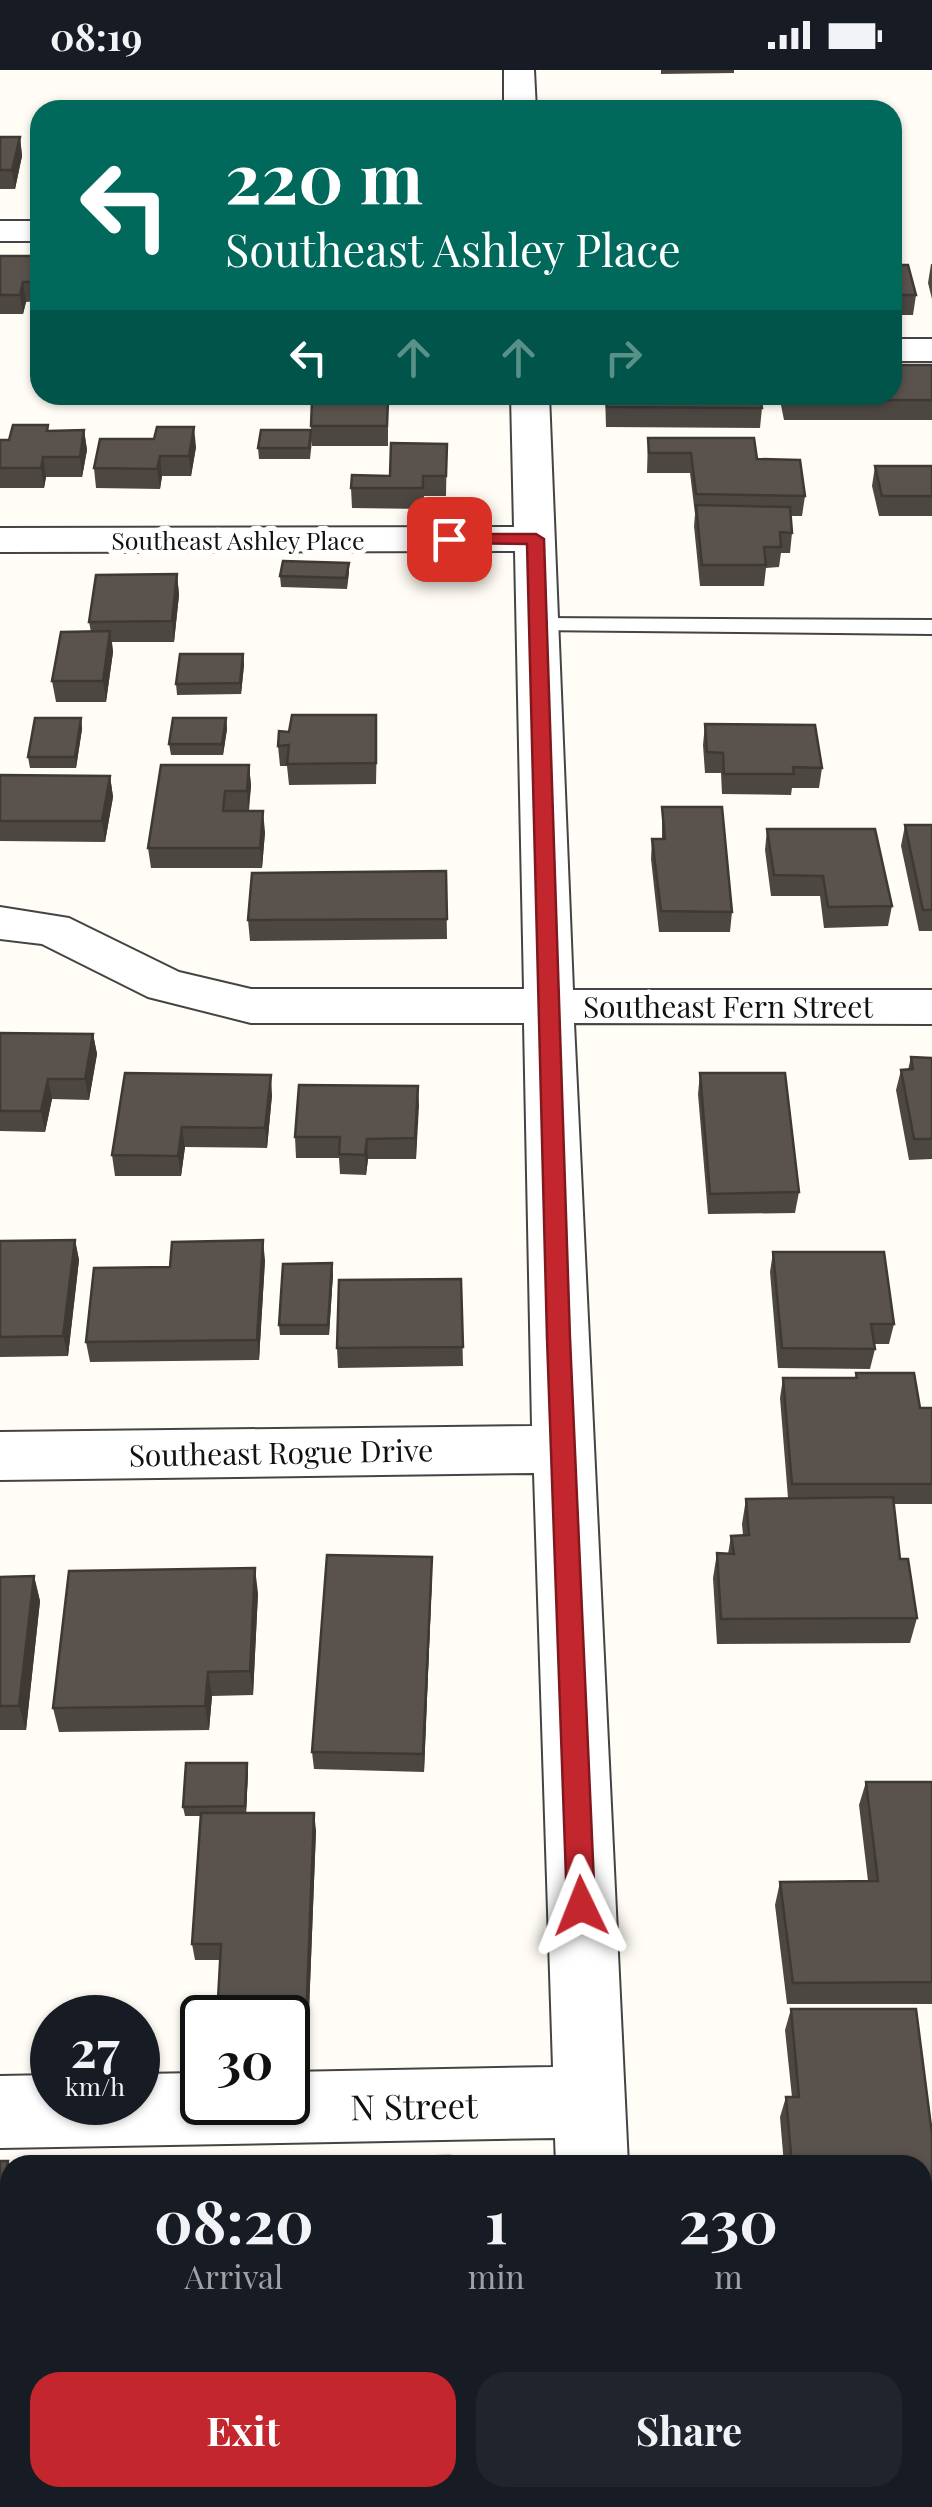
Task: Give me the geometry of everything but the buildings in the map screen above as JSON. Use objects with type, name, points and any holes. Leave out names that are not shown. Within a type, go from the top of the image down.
[{"type":"street","points":[[519,70],[520,100]]},
{"type":"street","points":[[0,231],[30,231]]},
{"type":"street","points":[[902,350],[932,350]]},
{"type":"street","points":[[530,405],[562,1449],[590,2134]]},
{"type":"street","name":"Southeast Ashley Place","points":[[0,540],[536,539]]},
{"type":"street","name":"Southeast Fern Street","points":[[0,922],[52,928],[165,985],[251,1006],[932,1007]]},
{"type":"street","name":"Southeast Rogue Drive","points":[[0,1456],[562,1449]]},
{"type":"street","name":"N Street","points":[[0,2112],[590,2134]]},
{"type":"lane","points":[[538,626],[932,626]]},
{"type":"route","points":[[449,539],[536,539],[547,1005],[581,1906]]}]
